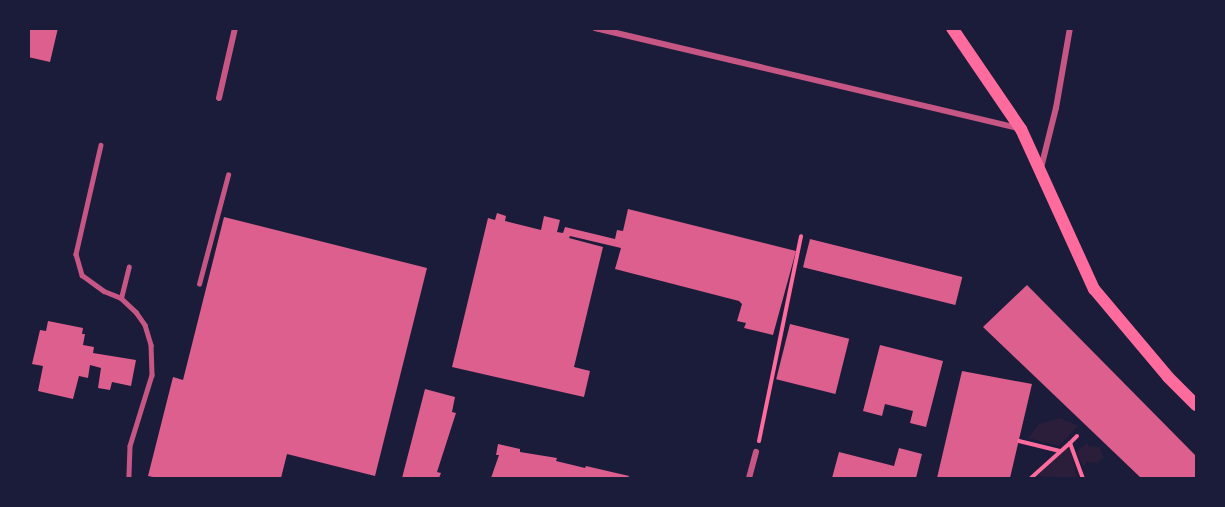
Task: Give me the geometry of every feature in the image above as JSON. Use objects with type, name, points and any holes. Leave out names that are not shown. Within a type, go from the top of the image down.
[{"type":"main road","points":[[952,28],[1021,129],[1041,168],[1078,259],[1094,289],[1168,377],[1197,405]]},
{"type":"street","points":[[219,98],[235,28]]},
{"type":"street","points":[[595,28],[1021,129]]},
{"type":"street","points":[[1041,168],[1056,108],[1070,28]]},
{"type":"street","points":[[749,478],[756,452]]},
{"type":"lane","points":[[101,145],[76,254],[82,276],[104,291],[122,298],[144,325],[151,345],[152,375],[130,446],[129,478]]},
{"type":"lane","points":[[199,284],[228,175]]},
{"type":"lane","points":[[122,298],[129,267]]},
{"type":"path","points":[[756,452],[801,236]]},
{"type":"path","points":[[1031,478],[1077,436]]},
{"type":"path","points":[[1019,441],[1061,451]]},
{"type":"path","points":[[1070,443],[1083,478]]},
{"type":"shaded area","points":[[1060,418],[1078,426],[1059,446],[1028,438],[1039,424]]},
{"type":"shaded area","points":[[1087,443],[1089,446],[1100,447],[1103,458],[1097,463],[1087,462],[1083,467],[1077,452]]},
{"type":"shaded area","points":[[1066,449],[1070,449],[1077,476],[1072,478],[1038,476]]},
{"type":"building","points":[[28,28],[58,28],[50,62],[28,57]]},
{"type":"building","points":[[628,209],[796,251],[773,335],[744,328],[746,323],[737,321],[742,304],[739,301],[615,269],[621,248],[570,236],[569,238],[603,247],[574,367],[590,371],[584,397],[452,367],[488,218],[495,220],[497,213],[506,216],[505,221],[541,230],[544,216],[560,220],[557,232],[563,233],[565,227],[615,239],[617,230],[623,231]]},
{"type":"building","points":[[224,217],[427,268],[375,476],[287,454],[281,478],[158,478],[148,476],[173,377],[183,380]]},
{"type":"building","points":[[810,239],[962,277],[955,305],[803,267]]},
{"type":"building","points":[[1027,285],[1196,456],[1196,478],[1141,478],[983,327]]},
{"type":"building","points":[[48,321],[83,328],[82,334],[85,334],[83,345],[94,347],[93,353],[136,360],[131,386],[112,382],[110,390],[98,388],[101,368],[90,365],[88,378],[79,376],[73,399],[38,391],[43,366],[32,364],[40,330],[46,331]]},
{"type":"building","points":[[790,324],[849,339],[835,394],[776,379]]},
{"type":"building","points":[[880,345],[943,361],[926,427],[910,423],[913,411],[885,404],[882,416],[863,411]]},
{"type":"building","points":[[962,371],[1032,384],[1010,478],[937,478]]},
{"type":"building","points":[[425,389],[455,397],[452,412],[456,413],[437,472],[441,473],[439,478],[402,478]]},
{"type":"building","points":[[498,444],[520,449],[520,452],[557,458],[556,461],[629,476],[628,478],[491,478],[499,455],[496,455]]},
{"type":"building","points":[[899,448],[922,454],[916,478],[832,478],[839,452],[894,466]]}]
